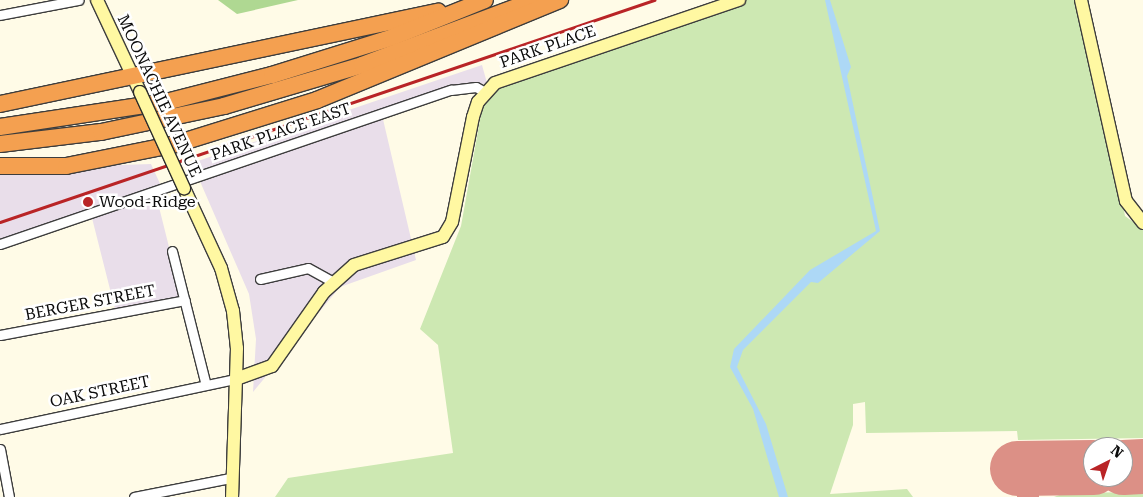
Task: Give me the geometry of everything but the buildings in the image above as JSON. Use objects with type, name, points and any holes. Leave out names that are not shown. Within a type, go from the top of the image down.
[{"type":"highway","points":[[0,127],[166,102],[272,75],[394,37],[485,0]]},
{"type":"highway","points":[[0,144],[110,130],[251,98],[413,47],[535,0]]},
{"type":"highway","points":[[0,166],[49,168],[165,147],[239,124],[422,60],[560,0]]},
{"type":"highway","points":[[0,104],[430,12],[452,13]]},
{"type":"street","points":[[0,15],[79,0]]},
{"type":"street","name":"MOONACHIE AVENUE","points":[[97,0],[227,286],[236,331],[236,379],[230,478],[232,497]]},
{"type":"street","name":"PARK PLACE","points":[[485,92],[511,76],[739,0]]},
{"type":"street","points":[[1081,0],[1126,201],[1143,223]]},
{"type":"street","name":"PARK PLACE EAST","points":[[0,244],[456,89],[476,87],[485,92]]},
{"type":"street","points":[[236,379],[272,366],[334,282],[363,261],[443,237],[452,222],[473,117],[485,92]]},
{"type":"street","points":[[172,251],[206,385]]},
{"type":"street","points":[[260,279],[308,268],[334,282]]},
{"type":"street","name":"BERGER STREET","points":[[0,335],[185,300]]},
{"type":"street","name":"OAK STREET","points":[[0,429],[236,379]]},
{"type":"street","points":[[0,449],[9,497]]},
{"type":"street","points":[[134,497],[230,478]]},
{"type":"shaded area","points":[[482,65],[487,83],[382,115],[416,260],[340,287],[253,392],[256,339],[249,294],[192,163]]},
{"type":"shaded area","points":[[151,164],[162,188],[155,191],[182,299],[116,313],[91,214],[0,244],[0,169]]},
{"type":"green space","points":[[218,0],[298,0],[237,14]]},
{"type":"green space","points":[[739,0],[1084,0],[1125,216],[1143,229],[1143,438],[1083,437],[1083,439],[1018,440],[1017,431],[866,433],[865,402],[853,404],[853,425],[830,494],[907,489],[913,497],[275,497],[288,478],[453,453],[438,345],[420,329],[461,226],[485,92]]},
{"type":"green space","points":[[1143,492],[1143,497],[1054,497],[1065,493]]},
{"type":"water","points":[[825,0],[830,0],[851,67],[847,76],[880,231],[818,283],[811,282],[743,350],[737,367],[766,424],[788,497],[779,497],[753,409],[730,367],[734,349],[810,270],[876,231]]},
{"type":"taxiway","points":[[1028,468],[1028,497]]},
{"type":"runway","points":[[1133,466],[1143,466]]},
{"type":"runway","points":[[1017,468],[1083,467]]},
{"type":"railway","points":[[0,222],[654,0]]},
{"type":"place","name":"Wood-Ridge","points":[[88,202]]}]
